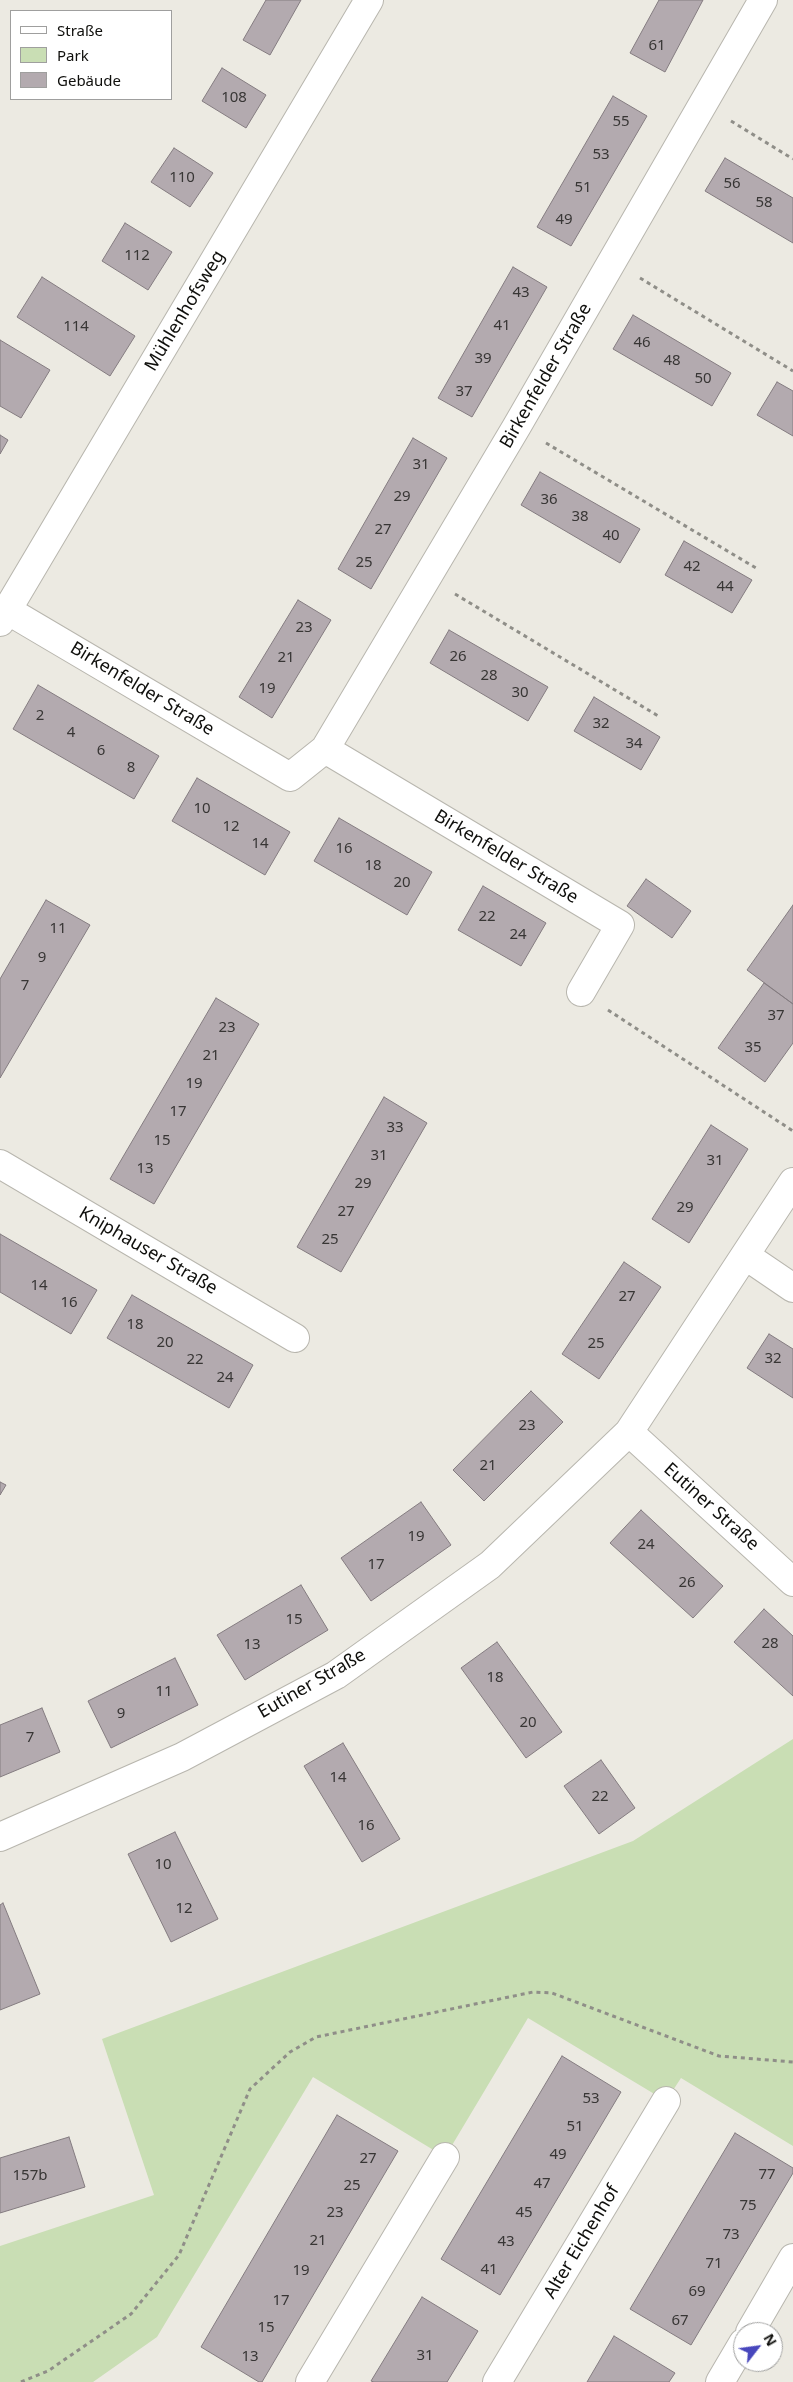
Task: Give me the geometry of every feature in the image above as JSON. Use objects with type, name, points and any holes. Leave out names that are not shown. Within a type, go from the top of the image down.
[{"type":"street","name":"Mühlenhofsweg","points":[[4,616],[369,0]]},
{"type":"street","name":"Birkenfelder Straße","points":[[4,616],[290,777],[325,749],[428,578],[613,262],[763,0]]},
{"type":"street","name":"Birkenfelder Straße","points":[[325,749],[620,925],[581,992]]},
{"type":"street","name":"Kniphauser Straße","points":[[0,1164],[295,1338]]},
{"type":"street","name":"Eutiner Straße","points":[[0,1837],[182,1757],[336,1675],[490,1565],[629,1432],[793,1182]]},
{"type":"street","points":[[746,1256],[793,1288]]},
{"type":"street","name":"Eutiner Straße","points":[[629,1432],[793,1582]]},
{"type":"street","name":"Alter Eichenhof","points":[[497,2382],[666,2101]]},
{"type":"street","points":[[310,2382],[445,2157]]},
{"type":"street","points":[[756,2322],[793,2258]]},
{"type":"street","points":[[720,2382],[733,2360]]},
{"type":"path","points":[[702,104],[793,159]]},
{"type":"path","points":[[613,262],[793,371]]},
{"type":"path","points":[[517,426],[756,568]]},
{"type":"path","points":[[428,578],[660,717]]},
{"type":"path","points":[[581,992],[793,1131]]},
{"type":"path","points":[[21,2382],[48,2371],[131,2314],[179,2254],[250,2089],[290,2052],[316,2037],[533,1992],[552,1993],[719,2056],[793,2062]]},
{"type":"green space","points":[[793,1739],[793,2146],[681,2078],[666,2101],[528,2018],[445,2157],[313,2077],[157,2337],[93,2382],[0,2382],[0,2246],[154,2195],[102,2039],[633,1841]]},
{"type":"building","points":[[266,0],[301,0],[270,55],[243,40]]},
{"type":"building","points":[[659,0],[703,0],[665,72],[630,53]]},
{"type":"building","points":[[222,68],[266,95],[246,128],[202,101]]},
{"type":"building","points":[[613,96],[647,116],[571,246],[537,227]]},
{"type":"building","points":[[174,148],[213,173],[190,207],[151,182]]},
{"type":"building","points":[[725,158],[793,198],[793,243],[705,191]]},
{"type":"building","points":[[125,223],[172,252],[148,290],[102,261]]},
{"type":"building","points":[[513,267],[547,287],[472,417],[438,398]]},
{"type":"building","points":[[42,277],[135,336],[110,376],[17,317]]},
{"type":"building","points":[[633,315],[731,373],[712,406],[613,349]]},
{"type":"building","points":[[0,340],[50,370],[21,418],[0,406]]},
{"type":"building","points":[[777,382],[793,391],[793,436],[757,415]]},
{"type":"building","points":[[0,435],[8,440],[0,454]]},
{"type":"building","points":[[413,438],[447,458],[371,589],[338,569]]},
{"type":"building","points":[[540,472],[640,529],[620,563],[521,505]]},
{"type":"building","points":[[684,541],[752,580],[732,613],[665,575]]},
{"type":"building","points":[[298,600],[331,620],[272,718],[239,697]]},
{"type":"building","points":[[449,630],[548,687],[528,721],[430,663]]},
{"type":"building","points":[[38,685],[159,756],[134,799],[13,729]]},
{"type":"building","points":[[594,697],[660,737],[641,770],[574,731]]},
{"type":"building","points":[[197,778],[290,832],[265,875],[172,821]]},
{"type":"building","points":[[339,818],[432,872],[407,915],[314,861]]},
{"type":"building","points":[[646,879],[691,911],[672,938],[627,906]]},
{"type":"building","points":[[483,886],[546,923],[521,966],[458,930]]},
{"type":"building","points":[[46,900],[90,925],[0,1078],[0,979]]},
{"type":"building","points":[[793,905],[793,1004],[747,970]]},
{"type":"building","points":[[764,983],[793,1004],[793,1043],[765,1082],[718,1048]]},
{"type":"building","points":[[216,998],[259,1024],[154,1204],[110,1179]]},
{"type":"building","points":[[384,1097],[427,1123],[341,1272],[297,1247]]},
{"type":"building","points":[[711,1125],[748,1149],[689,1243],[652,1219]]},
{"type":"building","points":[[0,1234],[97,1290],[71,1334],[0,1292]]},
{"type":"building","points":[[624,1262],[661,1287],[599,1379],[562,1354]]},
{"type":"building","points":[[132,1295],[253,1365],[229,1408],[107,1338]]},
{"type":"building","points":[[769,1334],[793,1349],[793,1398],[747,1368]]},
{"type":"building","points":[[531,1391],[563,1422],[484,1501],[453,1470]]},
{"type":"building","points":[[0,1482],[6,1485],[0,1495]]},
{"type":"building","points":[[421,1502],[451,1545],[371,1601],[341,1558]]},
{"type":"building","points":[[641,1510],[723,1586],[693,1618],[610,1543]]},
{"type":"building","points":[[301,1585],[328,1630],[245,1680],[217,1635]]},
{"type":"building","points":[[764,1609],[793,1636],[793,1696],[734,1642]]},
{"type":"building","points":[[497,1642],[562,1732],[526,1758],[461,1668]]},
{"type":"building","points":[[175,1658],[198,1705],[111,1748],[88,1701]]},
{"type":"building","points":[[42,1708],[60,1752],[0,1777],[0,1725]]},
{"type":"building","points":[[343,1743],[400,1839],[362,1862],[304,1766]]},
{"type":"building","points":[[601,1760],[635,1808],[599,1834],[564,1786]]},
{"type":"building","points":[[175,1832],[218,1919],[171,1942],[128,1854]]},
{"type":"building","points":[[3,1903],[40,1994],[0,2010],[0,1905]]},
{"type":"building","points":[[562,2056],[621,2092],[500,2295],[441,2259]]},
{"type":"building","points":[[337,2115],[398,2151],[262,2382],[259,2382],[201,2347]]},
{"type":"building","points":[[735,2133],[793,2168],[793,2173],[691,2345],[630,2309]]},
{"type":"building","points":[[69,2137],[85,2187],[0,2213],[0,2158]]},
{"type":"building","points":[[422,2297],[478,2331],[447,2382],[371,2381]]},
{"type":"building","points":[[614,2336],[675,2373],[669,2382],[587,2382]]}]
